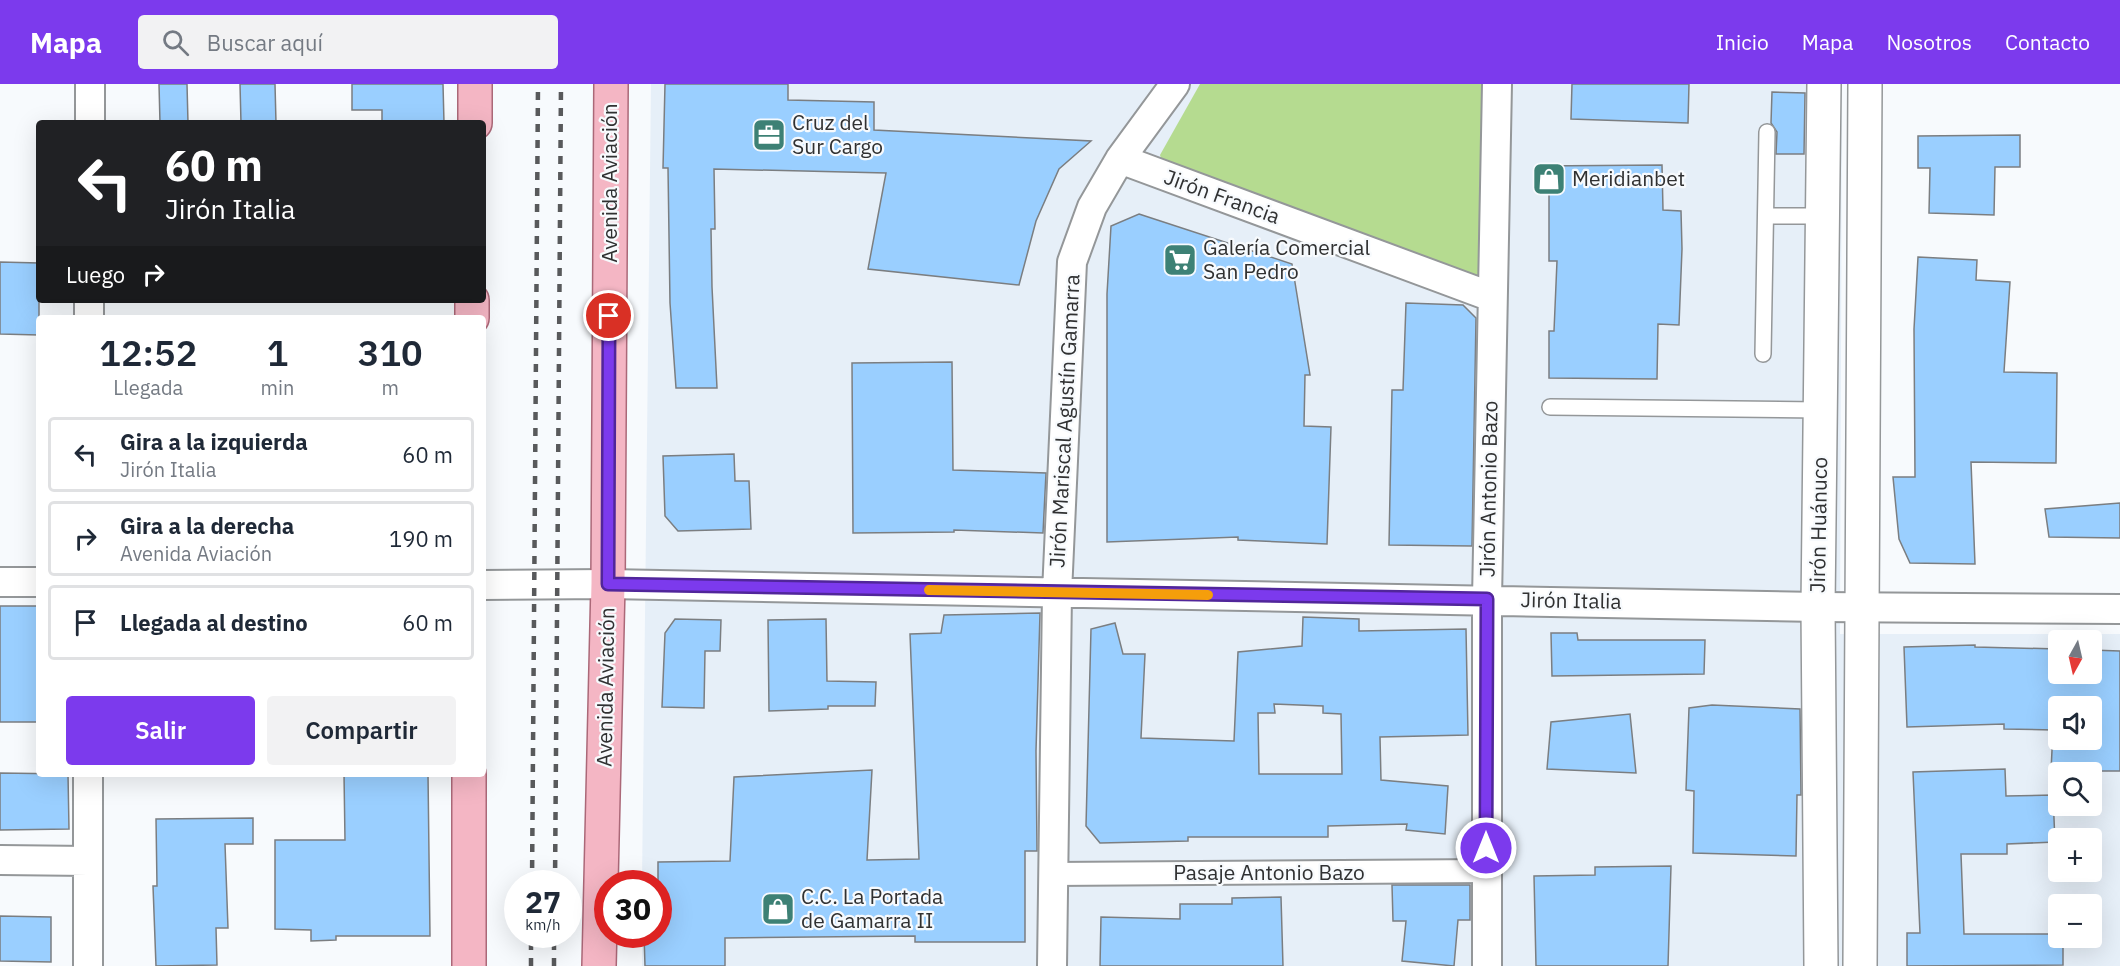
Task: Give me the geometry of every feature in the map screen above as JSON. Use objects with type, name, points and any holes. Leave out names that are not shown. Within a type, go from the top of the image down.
[{"type":"main road","points":[[475,84],[475,120]]},
{"type":"main road","name":"Avenida Aviación","points":[[599,966],[608,584],[611,84]]},
{"type":"main road","points":[[469,777],[469,966]]},
{"type":"street","points":[[90,84],[90,120]]},
{"type":"street","name":"Jirón Mariscal Agustín Gamarra","points":[[1052,966],[1057,593],[1072,262],[1092,207],[1120,159],[1175,84]]},
{"type":"street","name":"Jirón Antonio Bazo","points":[[1487,966],[1487,599],[1497,84]]},
{"type":"street","name":"Jirón Huánuco","points":[[1821,966],[1818,607],[1824,84]]},
{"type":"street","name":"Jirón Huánuco","points":[[1860,966],[1865,84]]},
{"type":"street","name":"Jirón Francia","points":[[1120,159],[1492,297]]},
{"type":"street","points":[[1821,327],[1864,329]]},
{"type":"street","points":[[0,582],[36,582]]},
{"type":"street","name":"Jirón Italia","points":[[486,585],[608,584],[1818,607],[2120,609]]},
{"type":"street","points":[[88,777],[88,966]]},
{"type":"street","points":[[0,860],[88,861]]},
{"type":"street","name":"Pasaje Antonio Bazo","points":[[1052,874],[1486,871]]},
{"type":"lane","points":[[1763,354],[1767,132]]},
{"type":"lane","points":[[1767,216],[1822,216]]},
{"type":"lane","points":[[1550,407],[1820,410]]},
{"type":"shaded area","points":[[651,84],[1842,84],[1840,634],[2048,634],[2048,684],[2102,684],[2102,634],[2120,634],[2120,966],[642,966],[642,948],[672,948],[672,870],[642,870]]},
{"type":"green space","points":[[1200,84],[1491,84],[1488,285],[1163,164],[1160,155]]},
{"type":"building","points":[[159,84],[187,84],[188,120],[160,120]]},
{"type":"building","points":[[240,84],[275,84],[276,120],[241,120]]},
{"type":"building","points":[[352,84],[443,84],[444,120],[382,120],[382,110],[352,110]]},
{"type":"building","points":[[665,84],[788,84],[788,100],[874,102],[874,130],[1091,141],[1059,169],[1036,221],[1019,285],[868,269],[886,173],[714,169],[715,229],[711,229],[717,388],[676,388],[670,303],[668,168],[663,168]]},
{"type":"building","points":[[1572,84],[1689,84],[1688,123],[1571,119]]},
{"type":"building","points":[[1772,92],[1805,93],[1804,154],[1776,154],[1777,132],[1771,123]]},
{"type":"building","points":[[2020,135],[2020,167],[1995,167],[1994,215],[1929,213],[1930,168],[1918,168],[1918,136]]},
{"type":"building","points":[[1662,165],[1663,210],[1681,211],[1682,249],[1679,325],[1658,324],[1657,379],[1549,378],[1549,331],[1554,331],[1557,261],[1549,261],[1549,194],[1539,194],[1539,166]]},
{"type":"building","points":[[1139,214],[1292,264],[1310,375],[1305,375],[1304,426],[1331,427],[1327,544],[1238,540],[1238,537],[1107,542],[1107,294],[1111,226]]},
{"type":"building","points":[[1918,257],[1977,260],[1976,280],[2010,282],[2004,372],[2057,373],[2056,463],[1971,462],[1975,564],[1910,563],[1899,539],[1893,477],[1915,477],[1914,329]]},
{"type":"building","points":[[0,262],[36,263],[36,303],[39,303],[39,315],[36,315],[36,335],[0,334]]},
{"type":"building","points":[[1406,303],[1463,305],[1476,318],[1472,546],[1389,545],[1392,390],[1403,390]]},
{"type":"building","points":[[952,362],[953,470],[1046,473],[1043,533],[954,530],[954,532],[853,533],[852,363]]},
{"type":"building","points":[[734,454],[735,481],[749,481],[751,529],[678,531],[665,516],[663,456]]},
{"type":"building","points":[[2120,503],[2120,538],[2049,537],[2045,509]]},
{"type":"building","points":[[0,606],[36,606],[36,722],[0,722]]},
{"type":"building","points":[[1040,613],[1036,751],[1037,851],[1025,851],[1025,942],[915,942],[915,936],[725,938],[725,966],[645,966],[644,948],[672,948],[672,870],[658,870],[658,862],[730,861],[734,777],[872,770],[867,860],[919,859],[910,634],[941,633],[944,615]]},
{"type":"building","points":[[1303,617],[1359,619],[1359,631],[1466,629],[1468,735],[1380,737],[1381,780],[1448,786],[1445,834],[1406,830],[1407,824],[1328,826],[1328,837],[1188,837],[1188,841],[1100,843],[1086,826],[1091,629],[1115,623],[1123,654],[1145,654],[1141,738],[1234,741],[1238,652],[1302,646]],"holes":[[[1274,704],[1323,706],[1323,713],[1341,714],[1342,774],[1259,774],[1258,713],[1275,713]]]},
{"type":"building","points":[[675,619],[721,620],[720,651],[705,651],[704,708],[662,707],[665,633]]},
{"type":"building","points":[[826,619],[827,681],[876,682],[875,706],[828,706],[828,709],[769,711],[768,620]]},
{"type":"building","points":[[1551,633],[1577,633],[1578,640],[1705,640],[1704,674],[1552,676]]},
{"type":"building","points":[[1975,645],[1975,647],[2048,649],[2048,684],[2102,684],[2102,650],[2120,651],[2120,771],[2102,771],[2102,762],[2051,762],[2052,750],[2102,750],[2102,696],[2048,696],[2048,730],[2004,729],[2004,724],[1907,727],[1904,647]]},
{"type":"building","points":[[1712,705],[1800,709],[1801,795],[1797,795],[1796,856],[1693,853],[1694,791],[1686,790],[1689,708]]},
{"type":"building","points":[[1630,714],[1636,773],[1547,769],[1551,722]]},
{"type":"building","points":[[2005,769],[2006,796],[2048,795],[2048,816],[2054,816],[2054,828],[2048,828],[2048,842],[2007,844],[2007,854],[1961,854],[1964,934],[2048,934],[2048,948],[2063,948],[2063,965],[1907,966],[1907,933],[1920,933],[1913,772]]},
{"type":"building","points":[[0,773],[36,774],[36,777],[68,777],[69,829],[0,830]]},
{"type":"building","points":[[344,777],[428,777],[430,936],[336,936],[336,940],[311,941],[311,930],[275,929],[275,840],[345,840]]},
{"type":"building","points":[[253,818],[253,844],[225,844],[228,928],[216,928],[217,965],[156,966],[153,886],[157,886],[156,819]]},
{"type":"building","points":[[1671,866],[1668,966],[1536,966],[1534,876],[1595,875],[1595,867]]},
{"type":"building","points":[[1392,885],[1470,885],[1470,920],[1458,920],[1454,966],[1402,961],[1406,921],[1393,921]]},
{"type":"building","points":[[1281,897],[1283,966],[1100,966],[1101,917],[1180,919],[1180,904],[1232,904],[1232,898]]},
{"type":"building","points":[[0,916],[51,917],[51,962],[0,961]]},
{"type":"railway","points":[[532,870],[538,84]]},
{"type":"railway","points":[[555,870],[561,84]]},
{"type":"railway","points":[[531,948],[531,966]]},
{"type":"railway","points":[[554,948],[554,966]]},
{"type":"slow traffic","points":[[929,590],[1208,595]]},
{"type":"place","name":"Cruz del Sur Cargo","points":[[769,135]]},
{"type":"place","name":"Meridianbet","points":[[1549,179]]},
{"type":"place","name":"Galería Comercial San Pedro","points":[[1180,260]]},
{"type":"place","name":"C.C. La Portada de Gamarra II","points":[[778,909]]},
{"type":"route","points":[[609,316],[608,584],[1487,599],[1486,848]]}]
